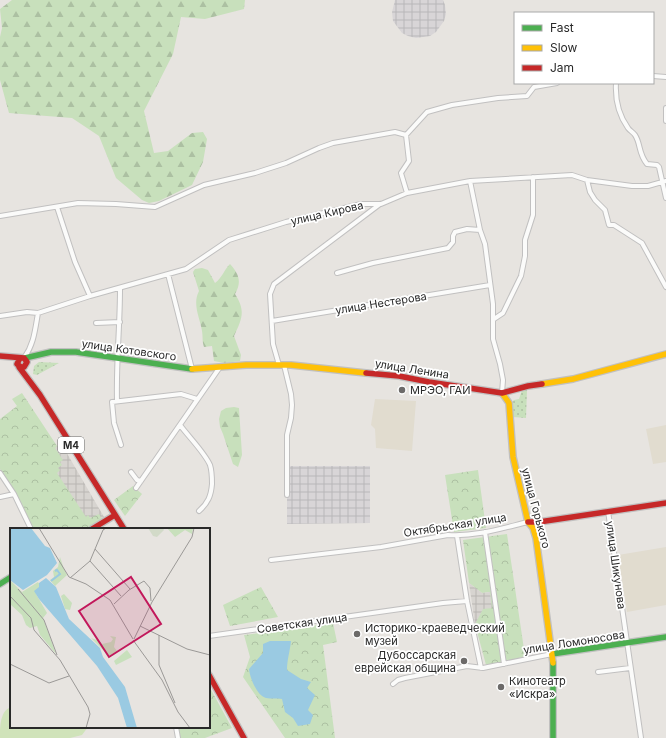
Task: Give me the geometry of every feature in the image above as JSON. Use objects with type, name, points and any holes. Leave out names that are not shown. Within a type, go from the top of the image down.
[{"type":"main road","name":"улица Котовского","points":[[18,366],[18,360],[25,360],[34,356],[51,352],[76,352],[192,369],[220,367]]},
{"type":"main road","name":"улица Ленина","points":[[220,367],[281,365],[399,376],[502,393],[528,386],[573,379],[666,354]]},
{"type":"main road","points":[[0,356],[10,356],[25,360]]},
{"type":"main road","name":"M4","points":[[10,356],[40,395],[123,528]]},
{"type":"main road","points":[[18,366],[24,367],[25,360]]},
{"type":"main road","points":[[25,360],[26,375]]},
{"type":"main road","name":"улица Горького","points":[[502,393],[509,403],[513,457],[528,522],[533,528],[536,538],[552,654],[553,738]]},
{"type":"main road","name":"Октябрьская улица","points":[[528,522],[539,522],[666,503]]},
{"type":"main road","points":[[94,528],[115,515]]},
{"type":"main road","points":[[0,584],[10,578]]},
{"type":"main road","name":"улица Ломоносова","points":[[552,654],[666,638]]},
{"type":"main road","points":[[210,677],[244,738]]},
{"type":"street","points":[[654,76],[666,76]]},
{"type":"street","points":[[406,135],[428,112],[442,107],[498,98],[527,96],[534,87],[551,84]]},
{"type":"street","points":[[616,84],[615,98],[619,112],[629,130],[634,135],[642,158],[647,164],[657,165],[659,167],[664,181],[666,198]]},
{"type":"street","points":[[666,108],[666,121]]},
{"type":"street","points":[[0,216],[78,203],[155,207],[204,186],[255,173],[286,163],[333,143],[395,132],[406,135]]},
{"type":"street","points":[[406,135],[409,161],[401,173],[407,193]]},
{"type":"street","name":"улица Кирова","points":[[0,316],[27,312],[38,313],[90,296],[120,289],[186,269],[229,240],[240,236],[286,222],[362,204],[380,204],[407,193],[470,181],[572,175],[587,180],[637,186],[648,186],[664,181]]},
{"type":"street","points":[[494,319],[504,313],[521,276],[525,256],[525,240],[533,215],[533,177]]},
{"type":"street","points":[[587,180],[590,192],[595,200],[605,210],[610,225],[614,225],[642,243],[666,286]]},
{"type":"street","name":"улица Горького","points":[[470,181],[480,230],[485,244],[494,319],[493,339],[503,380],[502,393]]},
{"type":"street","points":[[287,495],[288,435],[292,410],[291,394],[273,344],[270,292],[274,284],[380,204]]},
{"type":"street","points":[[57,207],[75,262],[90,296]]},
{"type":"street","points":[[337,273],[373,263],[448,248],[453,242],[455,232],[467,229],[480,230]]},
{"type":"street","points":[[168,274],[192,369]]},
{"type":"street","name":"улица Нестерова","points":[[272,321],[490,285]]},
{"type":"street","points":[[117,401],[120,289]]},
{"type":"street","points":[[25,360],[35,336],[38,313]]},
{"type":"street","points":[[96,323],[120,322]]},
{"type":"street","points":[[136,488],[220,367]]},
{"type":"street","points":[[121,445],[114,422],[112,402],[180,394],[197,399]]},
{"type":"street","points":[[180,425],[207,459],[210,466],[212,476],[210,498],[199,511]]},
{"type":"street","points":[[131,472],[137,480],[141,481]]},
{"type":"street","points":[[0,473],[14,494],[31,528]]},
{"type":"street","points":[[0,497],[14,494]]},
{"type":"street","name":"улица Шикунова","points":[[608,511],[641,738]]},
{"type":"street","name":"Октябрьская улица","points":[[271,560],[381,547],[448,535],[457,536],[485,532],[528,522]]},
{"type":"street","points":[[485,532],[504,664]]},
{"type":"street","points":[[457,536],[467,601],[481,668]]},
{"type":"street","name":"Советская улица","points":[[210,636],[467,601]]},
{"type":"street","name":"улица Ломоносова","points":[[393,684],[398,680],[405,678],[467,666],[481,668],[552,654]]},
{"type":"street","points":[[598,672],[630,668]]},
{"type":"street","points":[[176,728],[178,738]]},
{"type":"shaded area","points":[[395,0],[443,0],[446,14],[444,21],[436,32],[430,36],[416,38],[408,36],[402,33],[393,21],[392,12]]},
{"type":"shaded area","points":[[375,399],[416,401],[412,451],[376,448],[375,429],[371,425]]},
{"type":"shaded area","points":[[666,425],[666,462],[653,464],[646,429]]},
{"type":"shaded area","points":[[61,443],[104,517],[102,519],[99,514],[90,518],[88,515],[86,517],[57,473],[60,470],[58,468],[62,465],[60,462],[63,460],[55,448]]},
{"type":"shaded area","points":[[287,466],[370,466],[370,523],[287,524]]},
{"type":"shaded area","points":[[666,547],[666,605],[627,612],[618,555]]},
{"type":"shaded area","points":[[469,583],[482,593],[490,592],[492,608],[483,609],[475,624]]},
{"type":"green space","points":[[12,0],[245,0],[244,9],[205,19],[181,17],[173,54],[144,111],[154,153],[168,151],[192,133],[203,132],[207,139],[203,162],[192,185],[159,201],[149,203],[142,200],[116,178],[99,136],[72,118],[9,113],[0,80],[0,37],[2,28],[0,9]]},
{"type":"green space","points":[[230,264],[236,271],[239,282],[235,294],[241,305],[242,315],[234,336],[241,355],[240,361],[224,363],[214,361],[212,346],[204,347],[196,306],[199,291],[193,272],[195,269],[202,268],[208,270],[215,283]]},
{"type":"green space","points":[[39,362],[59,363],[37,375],[33,374],[34,366]]},
{"type":"green space","points":[[522,390],[527,390],[526,418],[513,417],[511,403],[514,400],[519,399]]},
{"type":"green space","points":[[22,393],[104,517],[88,528],[31,528],[20,502],[0,469],[0,419],[17,406],[12,399]]},
{"type":"green space","points":[[226,408],[239,408],[242,455],[238,467],[233,464],[220,427],[219,419],[221,411]]},
{"type":"green space","points":[[478,470],[486,528],[454,532],[445,475]]},
{"type":"green space","points":[[133,486],[142,494],[125,516],[114,500]]},
{"type":"green space","points":[[507,534],[525,656],[506,662],[486,665],[475,624],[490,592],[482,593],[469,583],[463,540]]},
{"type":"green space","points":[[261,587],[278,617],[230,626],[223,605]]},
{"type":"green space","points":[[333,623],[337,642],[323,645],[335,738],[285,738],[243,677],[250,657],[244,635]]},
{"type":"green space","points":[[210,688],[232,728],[205,738],[179,738],[177,728],[210,728]]},
{"type":"green space","points":[[10,708],[10,728],[87,728],[82,735],[70,738],[0,738],[3,715]]},
{"type":"water","points":[[270,641],[291,641],[287,670],[301,679],[311,682],[307,688],[315,695],[308,710],[313,715],[310,724],[298,726],[293,718],[285,712],[282,699],[263,697],[254,686],[249,669],[263,653],[263,644]]},
{"type":"traffic: fast","points":[[25,358],[51,352],[76,352],[192,369]]},
{"type":"traffic: fast","points":[[0,584],[10,578]]},
{"type":"traffic: fast","points":[[552,654],[666,637]]},
{"type":"traffic: fast","points":[[553,663],[553,738]]},
{"type":"traffic: slow","points":[[542,384],[573,379],[666,354]]},
{"type":"traffic: slow","points":[[192,369],[246,365],[291,365],[366,373]]},
{"type":"traffic: slow","points":[[502,393],[509,403],[513,457],[528,522],[533,528],[536,538],[553,663]]},
{"type":"traffic: jam","points":[[0,356],[24,358],[27,362],[24,367],[17,364],[20,358]]},
{"type":"traffic: jam","points":[[19,367],[40,395],[123,528]]},
{"type":"traffic: jam","points":[[366,373],[399,376],[502,393],[542,384]]},
{"type":"traffic: jam","points":[[528,522],[539,522],[666,503]]},
{"type":"traffic: jam","points":[[94,528],[115,515]]},
{"type":"traffic: jam","points":[[210,677],[244,738]]},
{"type":"place","name":"МРЭО, ГАИ","points":[[402,390]]},
{"type":"place","name":"Историко-краеведческий музей","points":[[357,634]]},
{"type":"place","name":"Дубоссарская еврейская община","points":[[464,661]]},
{"type":"place","name":"Кинотеатр «Искра»","points":[[501,687]]}]
